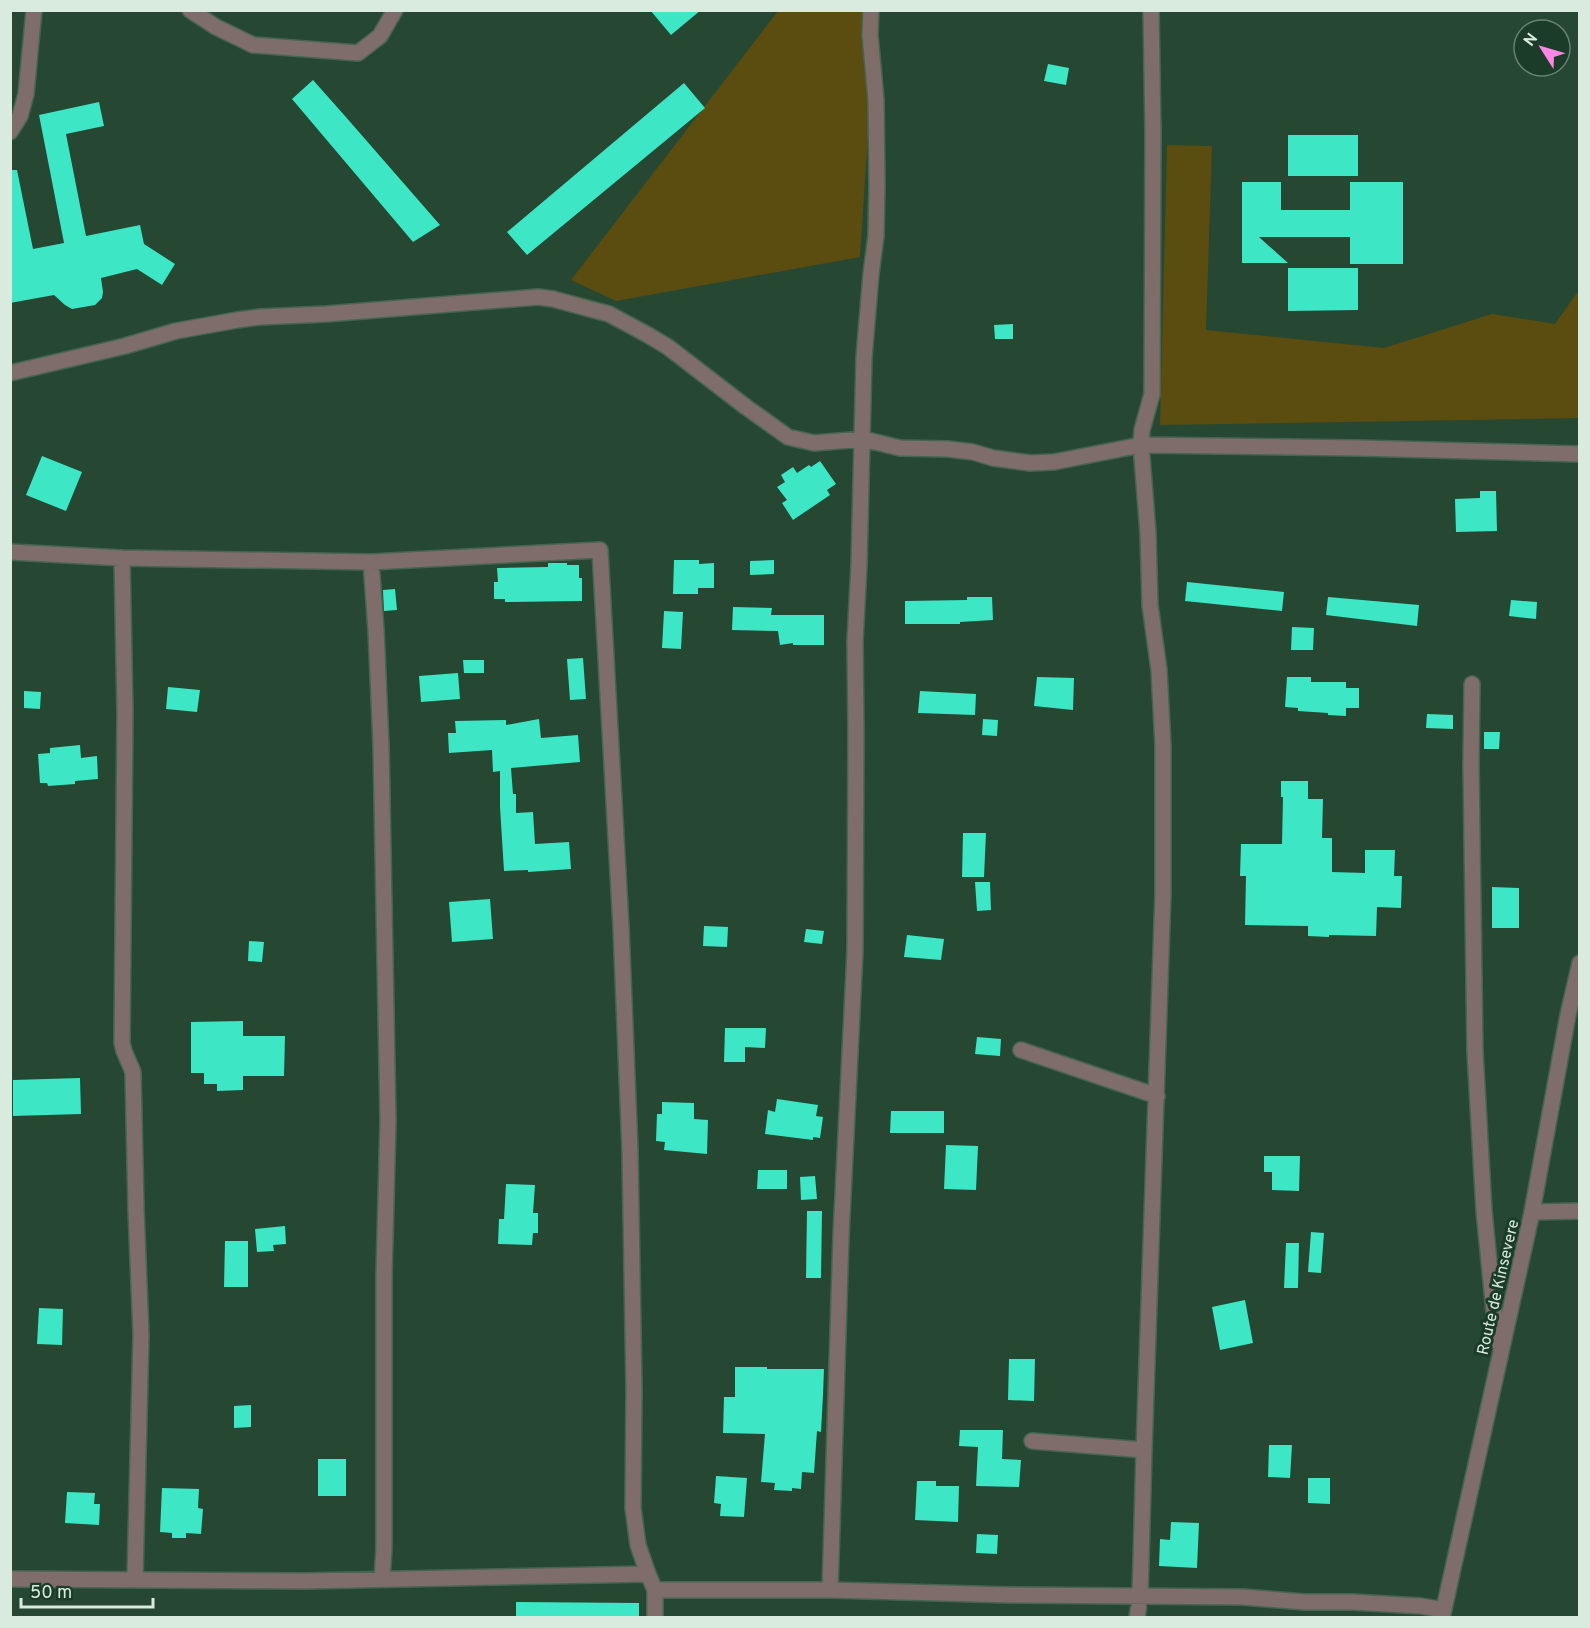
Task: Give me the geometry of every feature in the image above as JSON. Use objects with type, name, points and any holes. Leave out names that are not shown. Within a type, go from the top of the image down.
[{"type":"street","points":[[10,132],[20,116],[26,94],[34,10]]},
{"type":"street","points":[[190,10],[216,27],[253,45],[358,53],[380,36],[395,10]]},
{"type":"street","points":[[830,1590],[841,1236],[855,951],[855,641],[864,357],[876,236],[876,100],[870,35],[871,10]]},
{"type":"street","points":[[1137,1617],[1140,1597],[1163,893],[1163,746],[1159,669],[1150,605],[1142,445],[1143,429],[1152,394],[1151,10]]},
{"type":"street","points":[[10,373],[125,346],[176,331],[237,320],[538,297],[609,314],[668,347],[788,437],[814,443],[863,439],[900,448],[948,448],[1030,464],[1054,462],[1142,445],[1580,454]]},
{"type":"street","points":[[10,552],[122,558],[371,562],[600,550],[621,927],[630,1151],[634,1390],[633,1508],[638,1545],[655,1590],[655,1617]]},
{"type":"street","points":[[122,558],[125,713],[122,1043],[133,1072],[141,1335],[135,1579]]},
{"type":"street","points":[[371,562],[381,745],[388,1121],[384,1276],[384,1549],[382,1579]]},
{"type":"street","points":[[1472,684],[1471,765],[1476,1064],[1484,1211],[1495,1322],[1501,1351]]},
{"type":"street","name":"Route de Kinsevere","points":[[1443,1614],[1532,1212],[1580,963]]},
{"type":"street","points":[[1021,1050],[1157,1096]]},
{"type":"street","points":[[1532,1212],[1580,1211]]},
{"type":"street","points":[[1032,1441],[1144,1450]]},
{"type":"street","points":[[10,1579],[306,1581],[648,1574]]},
{"type":"street","points":[[655,1590],[830,1590],[1011,1595],[1243,1597],[1304,1602],[1421,1606],[1443,1614]]},
{"type":"shaded area","points":[[778,11],[876,11],[860,257],[616,301],[571,280]]},
{"type":"shaded area","points":[[1167,145],[1212,146],[1206,330],[1384,348],[1492,314],[1555,324],[1579,290],[1579,418],[1160,425]]},
{"type":"building","points":[[650,10],[701,10],[671,35]]},
{"type":"building","points":[[1048,64],[1069,68],[1066,85],[1044,81]]},
{"type":"building","points":[[313,80],[440,225],[413,242],[292,99]]},
{"type":"building","points":[[684,83],[705,108],[527,255],[507,232]]},
{"type":"building","points":[[99,102],[104,126],[66,134],[86,236],[140,225],[144,244],[175,264],[162,285],[137,269],[101,278],[102,298],[95,305],[72,309],[54,295],[10,303],[10,170],[17,170],[33,249],[64,243],[39,115]]},
{"type":"building","points":[[1288,135],[1358,135],[1358,176],[1288,176]]},
{"type":"building","points":[[1242,182],[1281,182],[1281,210],[1350,210],[1350,182],[1403,182],[1403,264],[1350,264],[1350,237],[1259,237],[1288,263],[1242,263]]},
{"type":"building","points":[[1288,268],[1358,268],[1358,310],[1288,311]]},
{"type":"building","points":[[1013,324],[1013,339],[995,339],[994,325]]},
{"type":"building","points":[[42,456],[82,472],[66,511],[26,495]]},
{"type":"building","points":[[820,461],[836,484],[827,490],[830,495],[793,520],[782,503],[787,500],[777,487],[785,482],[781,475],[793,467],[797,473]]},
{"type":"building","points":[[1480,491],[1496,491],[1497,531],[1456,532],[1455,499],[1480,498]]},
{"type":"building","points":[[674,560],[699,560],[699,564],[714,563],[714,588],[698,588],[698,594],[673,594]]},
{"type":"building","points":[[774,560],[774,574],[750,575],[750,561]]},
{"type":"building","points":[[548,563],[579,565],[579,578],[582,578],[582,601],[505,602],[505,599],[494,599],[494,582],[498,582],[497,568],[548,567]]},
{"type":"building","points":[[1187,582],[1284,592],[1282,611],[1185,601]]},
{"type":"building","points":[[395,589],[397,610],[384,611],[383,590]]},
{"type":"building","points":[[967,597],[992,597],[993,620],[960,622],[960,624],[905,624],[905,601],[967,600]]},
{"type":"building","points":[[1328,597],[1419,605],[1417,626],[1326,615]]},
{"type":"building","points":[[1511,600],[1537,602],[1536,619],[1509,616]]},
{"type":"building","points":[[733,607],[772,608],[771,615],[824,615],[824,645],[793,645],[793,643],[780,645],[778,631],[732,630]]},
{"type":"building","points":[[664,611],[683,612],[681,649],[662,648]]},
{"type":"building","points":[[1292,627],[1314,628],[1313,650],[1291,650]]},
{"type":"building","points":[[583,658],[586,699],[570,700],[567,659]]},
{"type":"building","points":[[463,660],[484,660],[484,673],[464,673]]},
{"type":"building","points":[[458,673],[460,699],[421,702],[419,676]]},
{"type":"building","points":[[1037,677],[1074,678],[1073,710],[1034,706]]},
{"type":"building","points":[[1287,677],[1311,677],[1311,682],[1346,682],[1346,688],[1359,688],[1359,708],[1346,708],[1346,716],[1298,711],[1298,708],[1285,707]]},
{"type":"building","points":[[168,687],[200,690],[197,712],[166,709]]},
{"type":"building","points":[[24,691],[41,692],[40,709],[24,708]]},
{"type":"building","points":[[920,691],[976,694],[975,715],[918,713]]},
{"type":"building","points":[[1427,714],[1453,715],[1453,729],[1426,728]]},
{"type":"building","points":[[539,719],[541,738],[578,735],[580,762],[511,768],[513,794],[516,794],[516,813],[533,812],[535,844],[569,842],[571,869],[504,871],[500,771],[493,772],[492,750],[449,753],[448,733],[456,733],[455,721],[506,720],[506,725]]},
{"type":"building","points":[[983,719],[998,720],[997,736],[982,735]]},
{"type":"building","points":[[1484,732],[1500,732],[1499,749],[1484,749]]},
{"type":"building","points":[[80,745],[81,758],[97,756],[98,779],[48,786],[47,783],[40,783],[38,754],[50,753],[50,748]]},
{"type":"building","points":[[1281,781],[1308,781],[1308,799],[1323,799],[1322,838],[1332,838],[1332,872],[1365,873],[1365,850],[1395,850],[1394,876],[1402,876],[1401,908],[1377,907],[1376,936],[1308,936],[1308,926],[1245,925],[1246,876],[1240,876],[1241,844],[1282,844]]},
{"type":"building","points":[[963,833],[986,833],[984,877],[962,877]]},
{"type":"building","points":[[975,882],[990,882],[991,910],[977,911]]},
{"type":"building","points":[[1492,887],[1519,888],[1519,928],[1492,928]]},
{"type":"building","points":[[490,899],[493,939],[452,942],[449,902]]},
{"type":"building","points":[[704,926],[728,927],[727,947],[703,946]]},
{"type":"building","points":[[806,929],[824,931],[822,944],[804,942]]},
{"type":"building","points":[[907,935],[944,939],[941,960],[904,957]]},
{"type":"building","points":[[249,941],[264,942],[262,962],[248,961]]},
{"type":"building","points":[[243,1021],[243,1036],[285,1036],[284,1076],[243,1076],[243,1090],[217,1091],[217,1084],[204,1084],[204,1073],[191,1073],[191,1022]]},
{"type":"building","points":[[725,1028],[766,1028],[765,1048],[745,1047],[745,1062],[724,1062]]},
{"type":"building","points":[[977,1037],[1001,1039],[1000,1056],[975,1054]]},
{"type":"building","points":[[80,1078],[81,1114],[13,1116],[13,1080]]},
{"type":"building","points":[[777,1099],[818,1105],[816,1116],[823,1117],[820,1138],[813,1137],[813,1140],[765,1134],[768,1110],[775,1112]]},
{"type":"building","points":[[662,1102],[694,1103],[694,1119],[708,1120],[707,1154],[664,1150],[665,1142],[656,1141],[657,1114],[662,1114]]},
{"type":"building","points":[[891,1111],[944,1111],[944,1133],[890,1133]]},
{"type":"building","points":[[946,1145],[978,1146],[976,1190],[944,1189]]},
{"type":"building","points":[[1264,1156],[1300,1156],[1299,1191],[1272,1190],[1272,1172],[1264,1172]]},
{"type":"building","points":[[758,1170],[787,1170],[787,1189],[757,1189]]},
{"type":"building","points":[[815,1176],[817,1199],[801,1200],[800,1177]]},
{"type":"building","points":[[506,1184],[535,1185],[533,1213],[538,1213],[538,1233],[533,1233],[532,1245],[498,1244],[499,1219],[504,1219]]},
{"type":"building","points":[[807,1211],[822,1211],[821,1278],[806,1278]]},
{"type":"building","points":[[285,1226],[286,1244],[273,1245],[274,1251],[257,1252],[255,1229]]},
{"type":"building","points":[[1311,1232],[1324,1233],[1321,1273],[1308,1272]]},
{"type":"building","points":[[225,1241],[248,1241],[248,1287],[224,1287]]},
{"type":"building","points":[[1286,1243],[1299,1243],[1298,1288],[1284,1288]]},
{"type":"building","points":[[1245,1300],[1253,1343],[1220,1350],[1212,1307]]},
{"type":"building","points":[[39,1308],[63,1309],[62,1345],[37,1344]]},
{"type":"building","points":[[1009,1359],[1035,1359],[1034,1401],[1008,1400]]},
{"type":"building","points":[[735,1367],[824,1369],[821,1432],[817,1431],[814,1473],[802,1472],[801,1489],[774,1490],[775,1483],[761,1482],[765,1434],[723,1433],[724,1397],[735,1397]]},
{"type":"building","points":[[251,1405],[251,1427],[234,1428],[234,1406]]},
{"type":"building","points":[[960,1430],[1003,1430],[1002,1459],[1021,1460],[1019,1487],[976,1486],[978,1447],[959,1446]]},
{"type":"building","points":[[1269,1445],[1292,1445],[1290,1478],[1268,1477]]},
{"type":"building","points":[[318,1459],[346,1459],[346,1496],[318,1496]]},
{"type":"building","points":[[716,1476],[747,1478],[744,1517],[720,1516],[721,1504],[714,1503]]},
{"type":"building","points":[[1308,1478],[1330,1478],[1330,1504],[1308,1503]]},
{"type":"building","points":[[917,1481],[936,1481],[936,1486],[959,1486],[958,1522],[915,1520]]},
{"type":"building","points":[[162,1488],[199,1489],[198,1508],[203,1509],[201,1534],[186,1533],[186,1538],[172,1538],[172,1533],[160,1532]]},
{"type":"building","points":[[67,1492],[95,1493],[94,1504],[100,1504],[99,1525],[65,1523]]},
{"type":"building","points":[[1171,1522],[1199,1523],[1197,1568],[1159,1566],[1160,1539],[1170,1540]]},
{"type":"building","points":[[977,1534],[998,1535],[997,1554],[976,1553]]},
{"type":"building","points":[[516,1602],[639,1603],[639,1617],[516,1617]]}]
